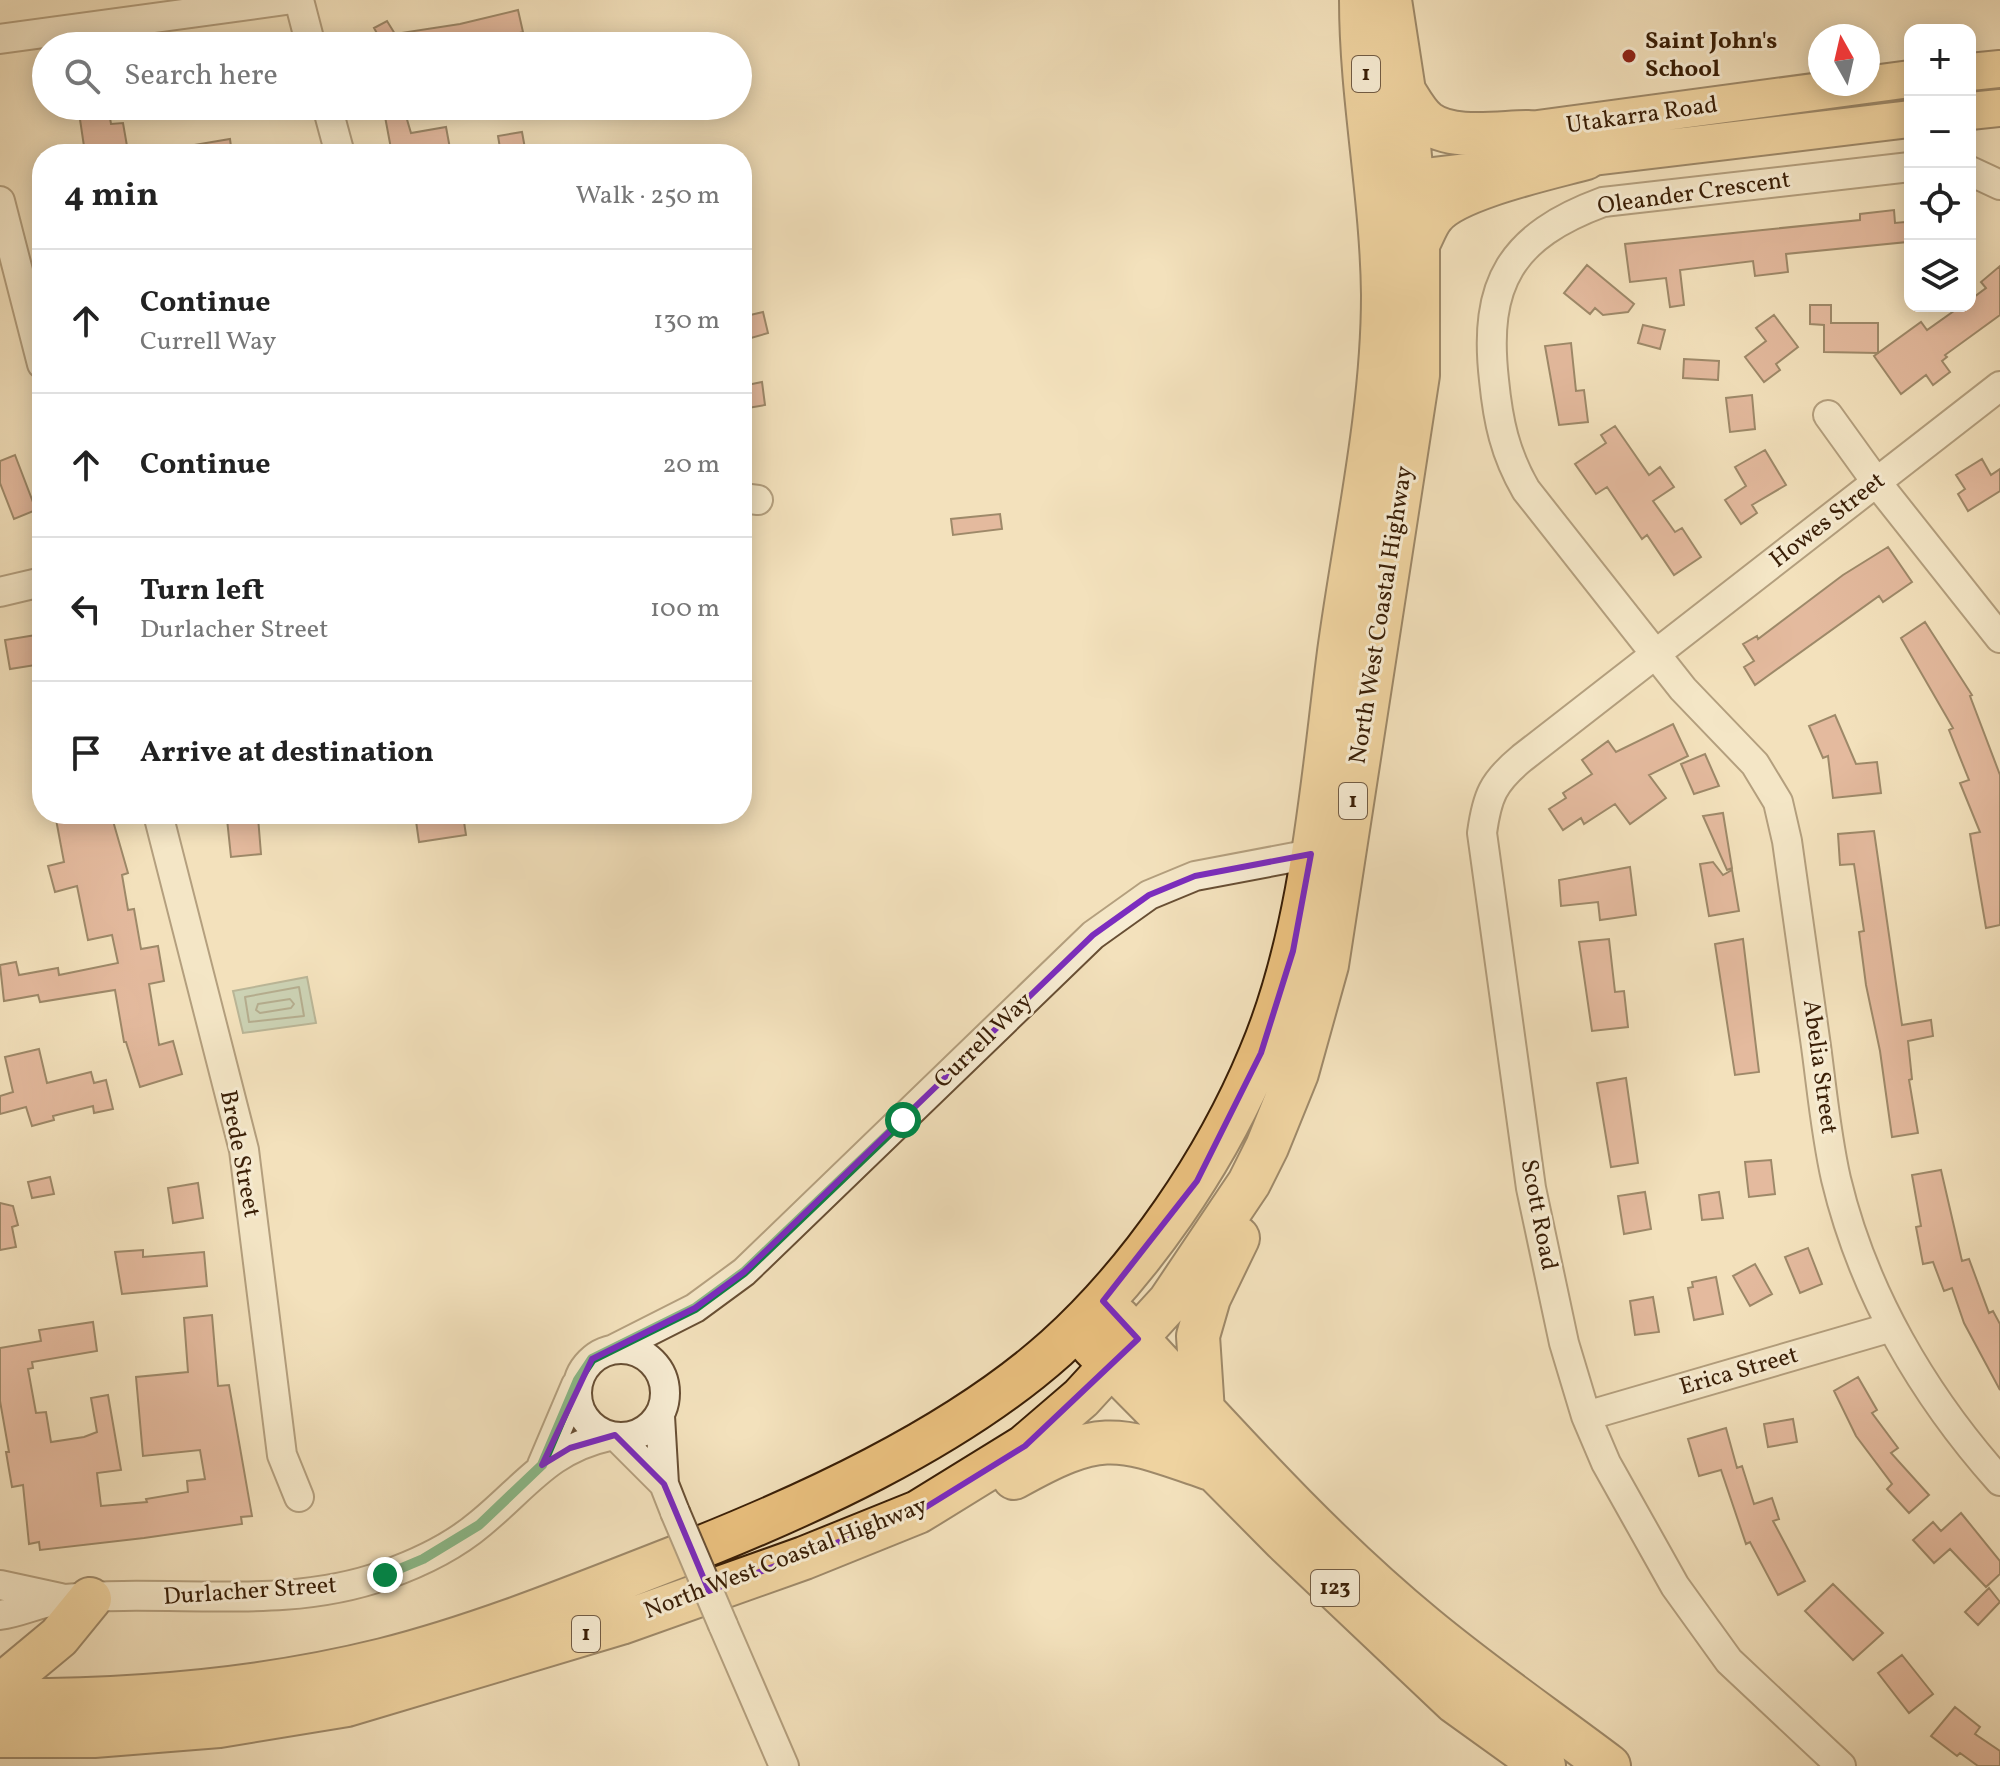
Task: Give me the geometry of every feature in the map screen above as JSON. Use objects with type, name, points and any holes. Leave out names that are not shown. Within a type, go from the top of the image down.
[{"type":"highway","name":"North West Coastal Highway","points":[[0,1736],[94,1736],[219,1726],[347,1705],[621,1623],[804,1558],[918,1512],[1025,1446],[1081,1398],[1169,1302],[1249,1183],[1297,1073],[1327,965],[1418,375],[1418,244],[1394,162],[1361,0]]},
{"type":"highway","name":"North West Coastal Highway","points":[[0,1700],[105,1700],[252,1684],[383,1660],[539,1610],[757,1526],[875,1467],[975,1408],[1051,1353],[1089,1315],[1197,1181],[1261,1053],[1293,951],[1311,854],[1377,388],[1394,162],[1404,91],[1390,0]]},
{"type":"highway","points":[[1404,91],[1419,114],[1434,126],[1457,132],[1529,132]]},
{"type":"highway","points":[[1418,244],[1433,215],[1459,198],[1520,176],[1586,158]]},
{"type":"highway","points":[[1203,1412],[1198,1336],[1209,1298],[1248,1213],[1249,1183]]},
{"type":"highway","name":"123","points":[[1089,1315],[1125,1352],[1216,1471],[1284,1540],[1455,1702],[1544,1766]]},
{"type":"highway","name":"123","points":[[1125,1352],[1203,1412],[1334,1544],[1424,1627],[1609,1766]]},
{"type":"highway","points":[[918,1512],[986,1494],[1061,1452],[1101,1441],[1130,1442],[1216,1471]]},
{"type":"highway","points":[[0,1686],[59,1637],[77,1599]]},
{"type":"main road","points":[[1976,71],[2000,69]]},
{"type":"main road","name":"Utakarra Road","points":[[1394,162],[1529,132],[1904,80]]},
{"type":"main road","points":[[1976,110],[2000,108]]},
{"type":"main road","name":"Utakarra Road","points":[[1394,162],[1586,158],[1904,120]]},
{"type":"street","points":[[51,32],[286,0]]},
{"type":"street","points":[[299,0],[307,32]]},
{"type":"street","points":[[0,39],[32,35]]},
{"type":"street","points":[[331,120],[337,144]]},
{"type":"street","name":"Oleander Crescent","points":[[1655,654],[1526,490],[1512,465],[1500,431],[1489,341],[1493,303],[1508,271],[1530,241],[1563,217],[1603,202],[1904,168]]},
{"type":"street","points":[[1976,174],[2000,185]]},
{"type":"street","points":[[0,201],[32,325]]},
{"type":"street","name":"Howes Street","points":[[1655,654],[2000,386]]},
{"type":"street","points":[[1828,415],[1877,483],[2000,638]]},
{"type":"street","points":[[0,592],[32,584]]},
{"type":"street","name":"Abelia Street","points":[[1655,654],[1755,764],[1778,802],[1787,841],[1836,1180],[1860,1253],[1892,1327],[1923,1384],[1965,1442],[2000,1481]]},
{"type":"street","name":"Scott Road","points":[[1655,654],[1505,772],[1486,798],[1482,833],[1531,1188],[1564,1343],[1586,1416],[1606,1463],[1675,1586],[1729,1661],[1841,1766]]},
{"type":"street","name":"Brede Street","points":[[161,824],[244,1150],[282,1455],[299,1497]]},
{"type":"street","name":"Currell Way","points":[[614,1349],[695,1308],[744,1272],[1093,935],[1149,895],[1195,876],[1311,854]]},
{"type":"street","name":"Erica Street","points":[[1586,1416],[1892,1327]]},
{"type":"street","points":[[664,1484],[613,1437],[594,1429],[583,1417],[578,1406],[578,1380],[592,1359],[614,1349],[639,1352],[658,1368],[666,1392],[660,1416],[664,1484],[784,1766]]},
{"type":"street","name":"Durlacher Street","points":[[542,1465],[578,1380]]},
{"type":"street","points":[[613,1437],[641,1433],[660,1416]]},
{"type":"street","name":"Durlacher Street","points":[[0,1615],[77,1599],[278,1595],[349,1586],[410,1564],[456,1541],[499,1508],[542,1465],[570,1448],[613,1437]]},
{"type":"street","name":"Durlacher Street","points":[[0,1585],[77,1599]]},
{"type":"highlighted area","points":[[1311,854],[1293,951],[1261,1053],[1197,1181],[1103,1301],[1138,1339],[1025,1446],[918,1512],[709,1591],[664,1484],[615,1435],[570,1448],[542,1465],[592,1359],[695,1308],[744,1272],[1093,935],[1149,895],[1195,876]]},
{"type":"water","points":[[307,977],[316,1023],[243,1033],[233,991]]},
{"type":"building","points":[[518,10],[523,32],[408,32]]},
{"type":"building","points":[[387,21],[394,32],[376,32],[374,28]]},
{"type":"building","points":[[80,120],[123,123],[127,144],[84,144]]},
{"type":"building","points":[[386,120],[407,120],[411,133],[446,127],[449,144],[390,144]]},
{"type":"building","points":[[522,132],[524,144],[499,144],[498,136]]},
{"type":"building","points":[[230,139],[231,144],[200,144]]},
{"type":"building","points":[[1894,210],[1895,223],[1904,222],[1904,242],[1786,254],[1788,272],[1755,276],[1753,261],[1680,270],[1684,305],[1670,307],[1666,278],[1630,282],[1625,244],[1860,220],[1860,214]]},
{"type":"building","points":[[1587,265],[1634,304],[1628,312],[1603,315],[1595,308],[1590,314],[1564,293]]},
{"type":"building","points":[[2000,266],[2000,315],[1945,355],[1947,357],[1942,361],[1950,372],[1933,385],[1926,375],[1901,394],[1874,356],[1921,322],[1927,330],[1952,312],[1976,312],[1976,296],[1986,288],[1981,282]]},
{"type":"building","points":[[1810,305],[1831,305],[1831,323],[1878,323],[1878,353],[1824,352],[1824,325],[1810,324]]},
{"type":"building","points":[[763,312],[768,333],[752,338],[752,315]]},
{"type":"building","points":[[1774,315],[1798,347],[1776,364],[1780,370],[1764,382],[1745,357],[1766,341],[1756,328]]},
{"type":"building","points":[[1643,325],[1665,330],[1660,349],[1638,343]]},
{"type":"building","points":[[1571,343],[1576,391],[1584,390],[1588,422],[1559,425],[1545,346]]},
{"type":"building","points":[[1684,359],[1719,361],[1718,380],[1683,378]]},
{"type":"building","points":[[762,382],[765,405],[752,407],[752,384]]},
{"type":"building","points":[[1752,395],[1755,429],[1730,432],[1726,398]]},
{"type":"building","points":[[1615,426],[1649,475],[1660,467],[1674,487],[1653,501],[1675,532],[1682,528],[1701,557],[1674,575],[1647,535],[1642,539],[1607,487],[1596,494],[1575,464],[1606,443],[1601,435]]},
{"type":"building","points":[[1765,450],[1786,485],[1752,505],[1757,513],[1741,524],[1725,500],[1746,486],[1735,467]]},
{"type":"building","points":[[15,455],[32,500],[32,512],[14,519],[0,483],[0,461]]},
{"type":"building","points":[[1982,459],[1991,475],[2000,469],[2000,491],[1968,511],[1958,494],[1965,489],[1956,475]]},
{"type":"building","points":[[1000,514],[1002,529],[953,535],[951,519]]},
{"type":"building","points":[[1888,547],[1912,582],[1883,602],[1879,596],[1755,685],[1744,667],[1754,661],[1743,644],[1757,636],[1758,639],[1843,575]]},
{"type":"building","points":[[1925,622],[1972,695],[2000,775],[2000,925],[1986,928],[1970,834],[1980,832],[1960,783],[1969,780],[1949,730],[1953,728],[1901,638]]},
{"type":"building","points":[[32,636],[32,666],[10,669],[5,640]]},
{"type":"building","points":[[1835,715],[1856,764],[1877,762],[1881,793],[1833,798],[1828,756],[1823,758],[1809,726]]},
{"type":"building","points":[[1673,724],[1688,756],[1649,775],[1666,798],[1630,824],[1615,804],[1584,824],[1581,818],[1563,830],[1549,809],[1566,798],[1563,793],[1592,774],[1582,760],[1608,741],[1616,752]]},
{"type":"building","points":[[1705,754],[1719,786],[1694,794],[1681,764]]},
{"type":"building","points":[[1723,813],[1732,868],[1727,870],[1703,816]]},
{"type":"building","points":[[57,824],[114,824],[128,873],[122,875],[128,910],[134,909],[141,949],[158,946],[164,981],[149,984],[159,1045],[173,1041],[182,1074],[140,1087],[124,1042],[115,990],[40,1002],[38,995],[4,1001],[0,965],[16,962],[19,975],[58,968],[59,975],[118,963],[112,935],[88,940],[77,886],[55,892],[48,866],[64,862]]},
{"type":"building","points":[[228,824],[259,824],[261,854],[231,857]]},
{"type":"building","points":[[416,824],[464,824],[466,835],[419,842]]},
{"type":"building","points":[[1874,831],[1902,1025],[1931,1020],[1933,1036],[1908,1041],[1912,1079],[1909,1080],[1918,1133],[1892,1137],[1880,1051],[1866,985],[1859,932],[1864,931],[1854,864],[1840,865],[1838,834]]},
{"type":"building","points":[[1713,862],[1723,875],[1732,870],[1739,911],[1709,916],[1700,864]]},
{"type":"building","points":[[1630,867],[1636,915],[1600,920],[1598,902],[1561,906],[1559,880]]},
{"type":"building","points":[[1609,939],[1615,992],[1624,991],[1628,1027],[1592,1031],[1579,942]]},
{"type":"building","points":[[1743,939],[1759,1072],[1735,1075],[1715,944]]},
{"type":"building","points":[[39,1049],[47,1083],[91,1072],[94,1083],[106,1080],[113,1109],[94,1113],[93,1106],[53,1116],[54,1120],[32,1126],[26,1107],[0,1114],[0,1096],[13,1092],[5,1057]]},
{"type":"building","points":[[1626,1078],[1638,1163],[1611,1167],[1597,1083]]},
{"type":"building","points":[[1771,1160],[1775,1194],[1749,1197],[1745,1162]]},
{"type":"building","points":[[1941,1170],[1962,1261],[1969,1259],[1989,1313],[1993,1311],[2000,1324],[2000,1390],[1964,1323],[1952,1288],[1944,1291],[1933,1262],[1923,1264],[1916,1227],[1921,1226],[1912,1175]]},
{"type":"building","points":[[50,1177],[54,1194],[32,1198],[28,1182]]},
{"type":"building","points":[[198,1183],[203,1218],[173,1223],[168,1188]]},
{"type":"building","points":[[1645,1192],[1651,1229],[1624,1234],[1618,1196]]},
{"type":"building","points":[[1719,1192],[1723,1218],[1702,1220],[1699,1195]]},
{"type":"building","points":[[0,1203],[13,1206],[18,1225],[12,1227],[16,1247],[0,1250]]},
{"type":"building","points":[[1808,1248],[1822,1284],[1800,1293],[1785,1257]]},
{"type":"building","points":[[143,1250],[143,1257],[204,1252],[207,1286],[122,1294],[115,1252]]},
{"type":"building","points":[[1755,1264],[1772,1294],[1750,1306],[1733,1276]]},
{"type":"building","points":[[1716,1277],[1723,1314],[1694,1320],[1688,1288],[1693,1287],[1692,1282]]},
{"type":"building","points":[[1653,1297],[1659,1332],[1635,1335],[1630,1301]]},
{"type":"building","points":[[212,1315],[218,1386],[229,1385],[252,1516],[241,1517],[242,1524],[144,1538],[40,1550],[39,1542],[29,1544],[23,1485],[12,1487],[6,1452],[9,1452],[0,1401],[0,1348],[41,1341],[39,1330],[93,1322],[97,1351],[32,1362],[33,1368],[28,1369],[36,1413],[46,1412],[51,1442],[84,1437],[97,1432],[91,1398],[108,1395],[121,1470],[97,1473],[101,1506],[147,1502],[146,1499],[188,1492],[187,1481],[205,1479],[200,1450],[143,1456],[136,1377],[188,1372],[184,1318]]},
{"type":"building","points":[[1858,1377],[1877,1410],[1872,1413],[1898,1448],[1891,1453],[1929,1495],[1909,1513],[1887,1489],[1892,1484],[1856,1436],[1834,1391]]},
{"type":"building","points":[[1793,1419],[1797,1442],[1768,1447],[1764,1424]]},
{"type":"building","points":[[1726,1428],[1737,1468],[1742,1466],[1754,1504],[1772,1498],[1779,1519],[1773,1521],[1805,1581],[1778,1595],[1750,1542],[1746,1544],[1721,1470],[1699,1476],[1688,1439]]},
{"type":"building","points":[[1961,1513],[2000,1561],[2000,1574],[1986,1587],[1950,1549],[1934,1563],[1913,1540],[1933,1522],[1941,1531]]},
{"type":"building","points":[[1833,1584],[1883,1633],[1853,1660],[1805,1611]]},
{"type":"building","points":[[1989,1588],[2000,1602],[1978,1625],[1965,1612]]},
{"type":"building","points":[[1902,1655],[1933,1694],[1909,1713],[1878,1673]]},
{"type":"building","points":[[1955,1707],[1980,1727],[1975,1734],[2000,1751],[2000,1766],[1978,1766],[1960,1753],[1957,1756],[1931,1736]]},
{"type":"place","name":"Saint John's School","points":[[1629,56]]},
{"type":"route","points":[[385,1575],[423,1559],[479,1525],[542,1465],[583,1369],[592,1359],[695,1308],[744,1272],[903,1120]]}]
